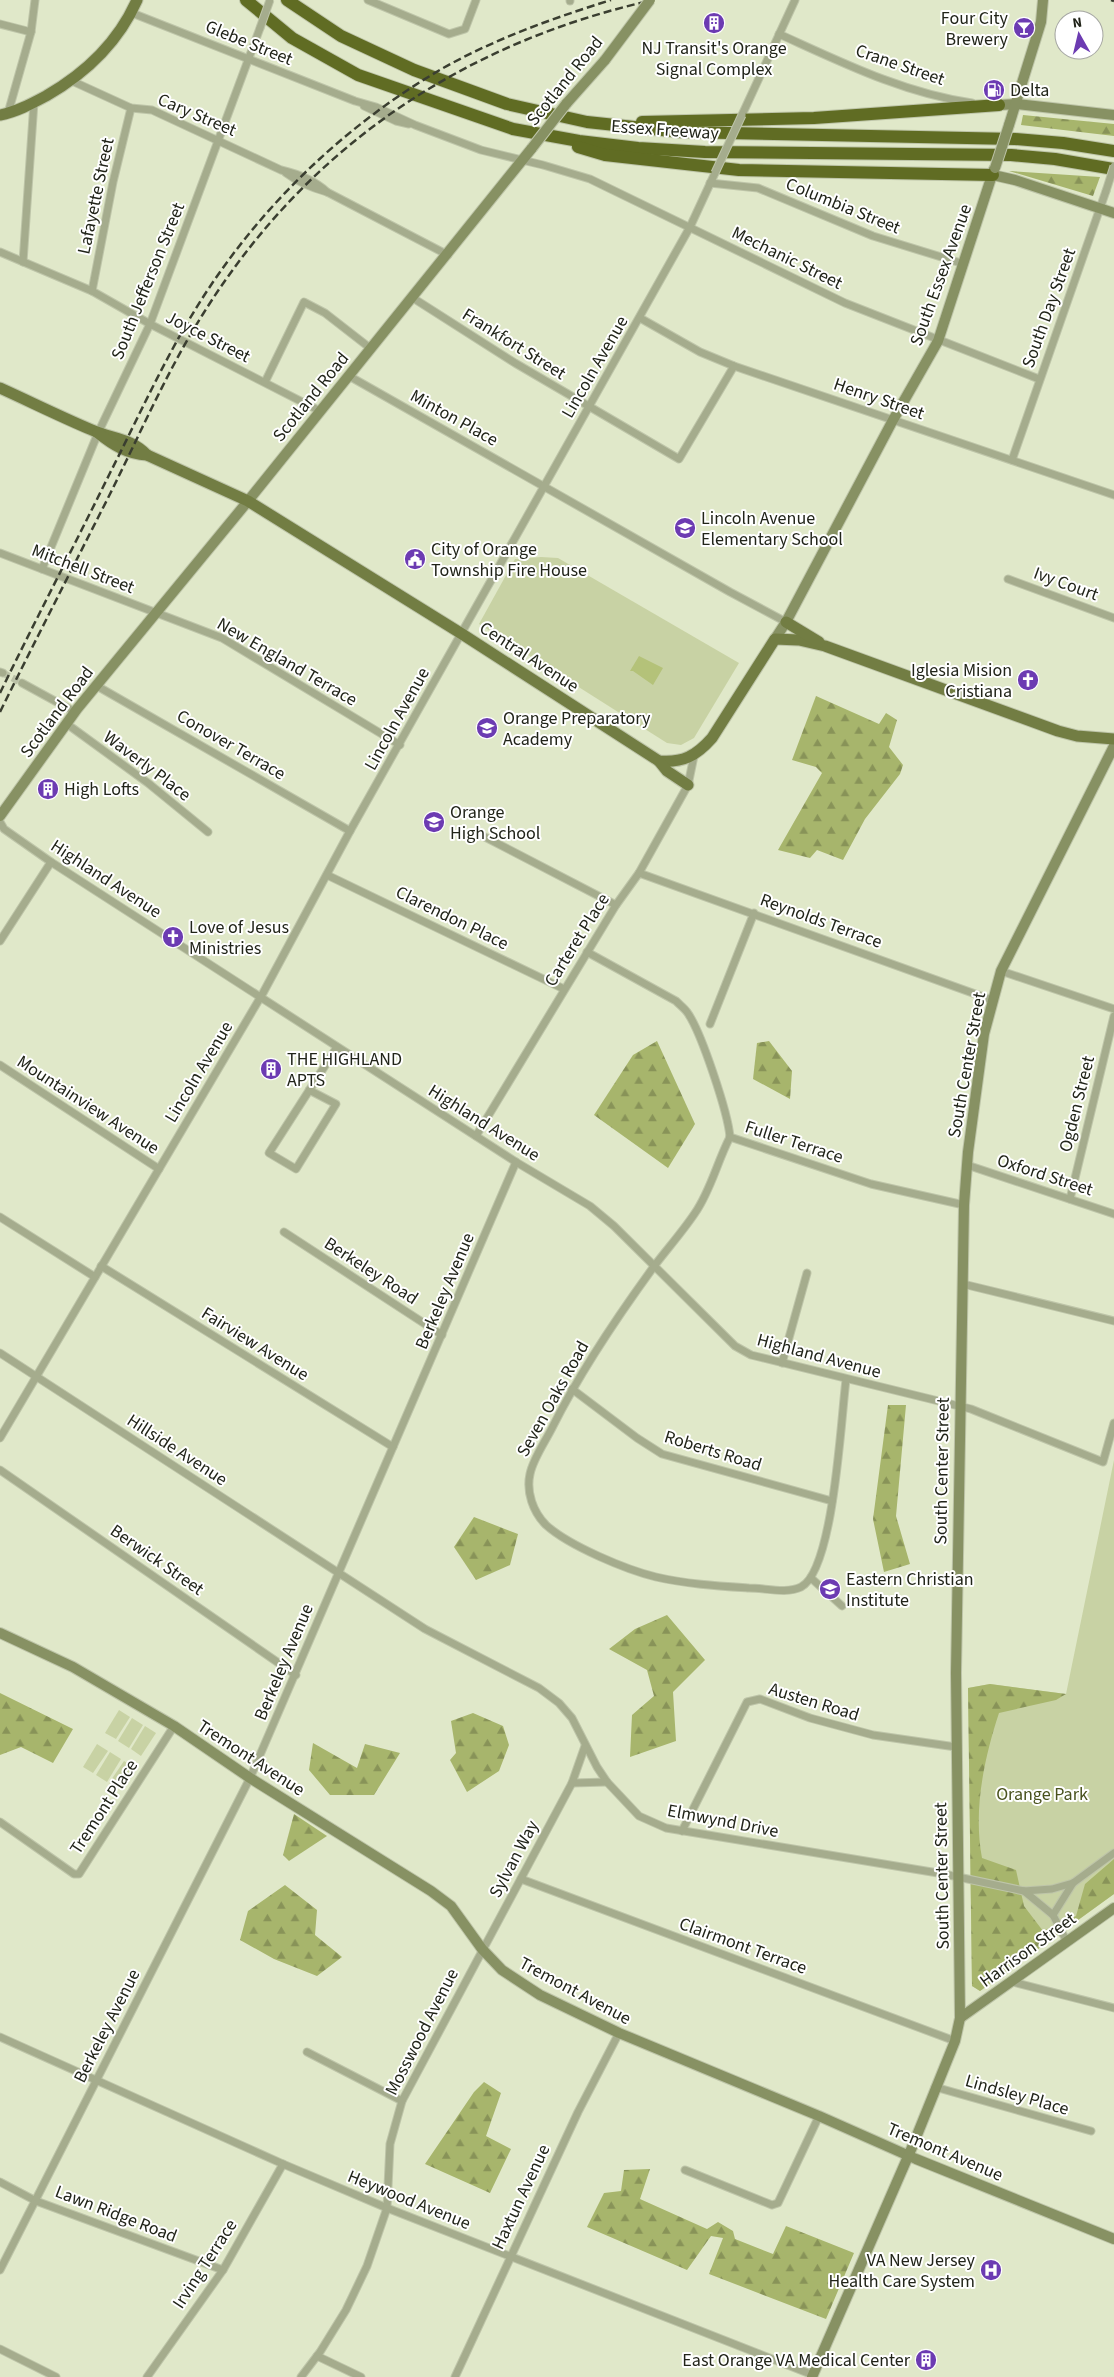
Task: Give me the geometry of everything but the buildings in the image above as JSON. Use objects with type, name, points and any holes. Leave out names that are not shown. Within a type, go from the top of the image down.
[{"type":"highway","name":"Essex Freeway","points":[[246,0],[292,38],[358,75],[513,129],[579,141],[638,148],[705,152],[1011,155],[1055,159],[1114,168]]},
{"type":"highway","name":"Essex Freeway","points":[[287,0],[342,36],[414,70],[507,104],[587,122],[681,132],[1015,138],[1114,151]]},
{"type":"highway","points":[[587,122],[698,122],[814,118],[1000,105]]},
{"type":"highway","points":[[513,129],[605,155],[739,170],[994,172]]},
{"type":"main road","points":[[4,114],[34,102],[72,81],[105,52],[132,13],[138,0]]},
{"type":"main road","name":"Scotland Road","points":[[0,816],[96,686],[248,502],[370,348],[448,255],[566,104],[605,60],[650,0]]},
{"type":"main road","name":"South Essex Avenue","points":[[1043,0],[1043,11]]},
{"type":"main road","name":"South Essex Avenue","points":[[775,639],[786,622],[893,420],[938,341],[1017,104],[1043,11],[1048,0]]},
{"type":"main road","name":"Crane Street","points":[[1000,105],[1017,104],[1114,115]]},
{"type":"main road","points":[[994,172],[1114,213]]},
{"type":"main road","name":"Central Avenue","points":[[0,388],[98,433],[116,436],[138,446],[147,455],[248,502],[462,634],[659,761],[667,771],[688,785]]},
{"type":"main road","points":[[786,622],[825,646]]},
{"type":"main road","points":[[659,761],[682,761],[694,756],[712,738],[775,639],[799,640],[825,646],[1058,731],[1077,736],[1114,739]]},
{"type":"main road","name":"South Center Street","points":[[813,2376],[955,2041],[960,2018],[957,1876],[956,1585],[964,1205],[967,1165],[984,1034],[1001,971],[1114,746]]},
{"type":"main road","name":"Tremont Avenue","points":[[0,1633],[73,1667],[174,1726],[250,1778],[431,1891],[451,1906],[482,1949],[502,1970],[519,1983],[618,2033],[907,2155],[1114,2238]]},
{"type":"main road","name":"Harrison Street","points":[[960,2018],[1114,1908]]},
{"type":"street","points":[[4,114],[31,32],[35,0]]},
{"type":"street","name":"South Jefferson Street","points":[[42,569],[98,433],[150,324],[270,0]]},
{"type":"street","points":[[368,0],[449,34],[465,29],[476,0]]},
{"type":"street","name":"Lincoln Avenue","points":[[0,1438],[260,997],[350,831],[640,318],[690,227],[794,1]]},
{"type":"street","name":"Glebe Street","points":[[132,13],[355,101],[385,110],[415,125],[481,150],[523,161]]},
{"type":"street","points":[[0,24],[31,32]]},
{"type":"street","name":"Crane Street","points":[[779,34],[872,76],[900,86],[953,100],[1000,105]]},
{"type":"street","name":"Cary Street","points":[[72,81],[131,108],[152,110],[218,140],[282,170],[294,179],[314,189],[326,192],[448,255]]},
{"type":"street","points":[[23,262],[34,102]]},
{"type":"street","name":"Lafayette Street","points":[[92,291],[113,182],[131,108]]},
{"type":"street","name":"Mechanic Street","points":[[523,161],[590,179],[845,303],[1039,379]]},
{"type":"street","name":"South Day Street","points":[[1012,460],[1114,168]]},
{"type":"street","name":"Columbia Street","points":[[710,183],[758,188],[873,236],[964,264]]},
{"type":"street","name":"Joyce Street","points":[[0,252],[92,291],[150,324],[320,411]]},
{"type":"street","name":"Frankfort Street","points":[[413,298],[514,364],[679,459],[734,366]]},
{"type":"street","points":[[265,382],[304,302],[325,313],[370,348]]},
{"type":"street","name":"Henry Street","points":[[640,318],[700,352],[734,366],[1114,495]]},
{"type":"street","name":"Minton Place","points":[[348,376],[786,622]]},
{"type":"street","name":"Mitchell Street","points":[[0,553],[156,613]]},
{"type":"street","name":"Ivy Court","points":[[1008,579],[1114,618]]},
{"type":"street","name":"New England Terrace","points":[[156,613],[222,638],[400,745]]},
{"type":"street","points":[[22,683],[76,712]]},
{"type":"street","name":"Conover Terrace","points":[[96,686],[350,831]]},
{"type":"street","name":"Waverly Place","points":[[67,724],[148,783],[208,832]]},
{"type":"street","name":"Carteret Place","points":[[476,1136],[564,989],[638,873],[688,785],[694,756]]},
{"type":"street","name":"Highland Avenue","points":[[0,822],[4,829],[51,862],[516,1162],[590,1206],[655,1265],[736,1346],[751,1355],[960,1408],[971,1409],[1103,1462],[1114,1423]]},
{"type":"street","points":[[481,835],[616,905]]},
{"type":"street","points":[[0,942],[51,862]]},
{"type":"street","name":"Reynolds Terrace","points":[[638,873],[754,913],[992,1000]]},
{"type":"street","name":"Clarendon Place","points":[[327,874],[564,989]]},
{"type":"street","points":[[710,1024],[754,913]]},
{"type":"street","points":[[587,952],[676,1001],[687,1011],[699,1036],[727,1119],[730,1137]]},
{"type":"street","points":[[1001,971],[1114,1009]]},
{"type":"street","name":"Ogden Street","points":[[1070,1199],[1114,1016]]},
{"type":"street","points":[[309,1090],[336,1104],[296,1169],[269,1153],[309,1090],[337,1046]]},
{"type":"street","name":"Mountainview Avenue","points":[[0,1065],[159,1169]]},
{"type":"street","name":"Fuller Terrace","points":[[655,1265],[696,1212],[709,1189],[730,1137],[872,1184],[964,1205]]},
{"type":"street","name":"Berkeley Avenue","points":[[0,2270],[250,1778],[516,1162]]},
{"type":"street","name":"Oxford Street","points":[[967,1165],[1114,1214]]},
{"type":"street","points":[[0,1217],[95,1278]]},
{"type":"street","name":"Berkeley Road","points":[[284,1232],[442,1335]]},
{"type":"street","name":"Seven Oaks Road","points":[[655,1265],[590,1358],[530,1472],[528,1491],[534,1507],[546,1525],[593,1554],[656,1577],[727,1586],[787,1590],[801,1587],[811,1578]]},
{"type":"street","name":"Fairview Avenue","points":[[102,1266],[394,1447]]},
{"type":"street","points":[[782,1363],[807,1273]]},
{"type":"street","points":[[963,1284],[1114,1322]]},
{"type":"street","name":"Hillside Avenue","points":[[0,1353],[338,1572]]},
{"type":"street","points":[[842,1606],[811,1578],[818,1561],[838,1476],[839,1435],[846,1380]]},
{"type":"street","name":"Roberts Road","points":[[572,1389],[637,1438],[662,1454],[832,1501]]},
{"type":"street","name":"Berwick Street","points":[[0,1470],[296,1675]]},
{"type":"street","name":"Elmwynd Drive","points":[[338,1572],[425,1629],[539,1688],[559,1703],[572,1718],[585,1746],[607,1782],[639,1816],[666,1828],[957,1876],[1024,1891]]},
{"type":"street","name":"Austen Road","points":[[682,1831],[746,1702],[760,1699],[810,1718],[873,1735],[956,1747]]},
{"type":"street","name":"Tremont Place","points":[[0,1822],[74,1874],[79,1874],[174,1726]]},
{"type":"street","name":"Sylvan Way","points":[[482,1949],[572,1783],[585,1746]]},
{"type":"street","points":[[572,1783],[607,1782]]},
{"type":"street","points":[[1053,1915],[1073,1883],[1114,1852]]},
{"type":"street","name":"Clairmont Terrace","points":[[521,1879],[955,2041]]},
{"type":"street","points":[[1024,1891],[1052,1889],[1073,1883]]},
{"type":"street","points":[[1024,1891],[1053,1915],[1067,1942]]},
{"type":"street","name":"Mosswood Avenue","points":[[301,2377],[346,2310],[367,2266],[387,2208],[390,2144],[402,2102],[482,1949]]},
{"type":"street","points":[[1012,1982],[1114,2008]]},
{"type":"street","name":"Haxtun Avenue","points":[[455,2377],[578,2112],[618,2033]]},
{"type":"street","name":"Heywood Avenue","points":[[0,2037],[283,2164],[387,2208],[813,2376]]},
{"type":"street","points":[[307,2052],[402,2102]]},
{"type":"street","name":"Lindsley Place","points":[[935,2087],[1091,2131]]},
{"type":"street","points":[[685,2170],[772,2205],[778,2202],[818,2116]]},
{"type":"street","name":"Irving Terrace","points":[[147,2377],[223,2270],[283,2164]]},
{"type":"street","name":"Lawn Ridge Road","points":[[0,2182],[36,2201],[223,2270]]},
{"type":"street","points":[[0,2349],[56,2377]]},
{"type":"street","points":[[316,2356],[361,2377]]},
{"type":"green space","points":[[1023,115],[1114,124],[1114,136],[1021,125]]},
{"type":"green space","points":[[1009,171],[1100,177],[1093,196]]},
{"type":"green space","points":[[558,558],[739,663],[694,738],[681,745],[667,743],[479,624],[515,559]]},
{"type":"green space","points":[[816,696],[879,724],[886,713],[897,720],[889,747],[903,765],[900,774],[865,819],[843,860],[817,850],[810,858],[778,850],[822,773],[816,767],[792,760]]},
{"type":"green space","points":[[657,1041],[695,1124],[668,1168],[594,1115],[633,1055]]},
{"type":"green space","points":[[769,1041],[792,1071],[790,1099],[753,1079],[757,1043]]},
{"type":"green space","points":[[888,1405],[906,1405],[896,1516],[910,1564],[884,1572],[873,1519]]},
{"type":"green space","name":"Orange Park","points":[[1114,1460],[1114,1894],[980,1991],[972,1986],[968,1688],[990,1684],[1066,1694]]},
{"type":"green space","points":[[474,1517],[518,1534],[510,1565],[476,1580],[454,1547]]},
{"type":"green space","points":[[667,1615],[705,1660],[673,1692],[676,1741],[630,1757],[632,1715],[654,1696],[647,1670],[609,1649],[635,1629]]},
{"type":"green space","points":[[990,1684],[1066,1694],[1056,1700],[999,1713],[985,1766],[979,1803],[982,1858],[1016,1870],[1024,1906],[1043,1931],[1076,1916],[1085,1884],[1114,1859],[1114,1894],[980,1991],[972,1986],[968,1688]]},
{"type":"green space","points":[[0,1693],[73,1729],[53,1763],[21,1747],[0,1755]]},
{"type":"green space","points":[[119,1710],[130,1717],[116,1739],[105,1733]]},
{"type":"green space","points":[[473,1713],[503,1726],[509,1745],[499,1771],[467,1792],[450,1760],[456,1753],[451,1721]]},
{"type":"green space","points":[[132,1718],[143,1725],[129,1748],[118,1741]]},
{"type":"green space","points":[[145,1726],[156,1733],[141,1756],[131,1749]]},
{"type":"green space","points":[[313,1743],[357,1768],[365,1744],[400,1753],[374,1795],[330,1795],[309,1770]]},
{"type":"green space","points":[[97,1744],[108,1751],[93,1773],[83,1767]]},
{"type":"green space","points":[[110,1752],[121,1759],[107,1782],[96,1775]]},
{"type":"green space","points":[[124,1761],[134,1767],[120,1790],[109,1783]]},
{"type":"green space","points":[[294,1814],[327,1836],[289,1861],[283,1855]]},
{"type":"green space","points":[[285,1885],[317,1910],[315,1935],[342,1957],[317,1976],[274,1959],[240,1940],[248,1911]]},
{"type":"green space","points":[[484,2082],[501,2093],[486,2136],[511,2149],[490,2193],[425,2164],[474,2092]]},
{"type":"green space","points":[[650,2169],[640,2199],[707,2229],[718,2222],[733,2231],[735,2239],[773,2254],[786,2226],[854,2253],[826,2319],[709,2274],[723,2238],[711,2236],[687,2270],[587,2227],[604,2193],[621,2191],[624,2170]]},
{"type":"shaded area","points":[[639,656],[663,668],[653,685],[633,671],[630,671]]},
{"type":"tunnel","points":[[3,673],[22,683]]},
{"type":"railway","points":[[0,693],[151,390],[183,330],[219,273],[274,204],[338,143],[372,115],[445,67],[526,29],[611,0]]},
{"type":"railway","points":[[0,712],[166,380],[190,336],[244,254],[290,201],[341,153],[395,110],[454,74],[517,44],[583,19],[653,0]]},
{"type":"place","name":"NJ Transit's Orange Signal Complex","points":[[714,23]]},
{"type":"place","name":"Four City Brewery","points":[[1024,28]]},
{"type":"place","name":"Delta","points":[[994,90]]},
{"type":"place","name":"Lincoln Avenue Elementary School","points":[[685,528]]},
{"type":"place","name":"City of Orange Township Fire House","points":[[415,559]]},
{"type":"place","name":"Iglesia Mision Cristiana","points":[[1028,680]]},
{"type":"place","name":"Orange Preparatory Academy","points":[[487,728]]},
{"type":"place","name":"High Lofts","points":[[48,789]]},
{"type":"place","name":"Orange High School","points":[[434,822]]},
{"type":"place","name":"Love of Jesus Ministries","points":[[173,937]]},
{"type":"place","name":"THE HIGHLAND APTS","points":[[271,1069]]},
{"type":"place","name":"Eastern Christian Institute","points":[[830,1589]]},
{"type":"place","name":"VA New Jersey Health Care System","points":[[991,2270]]},
{"type":"place","name":"East Orange VA Medical Center","points":[[926,2360]]}]
